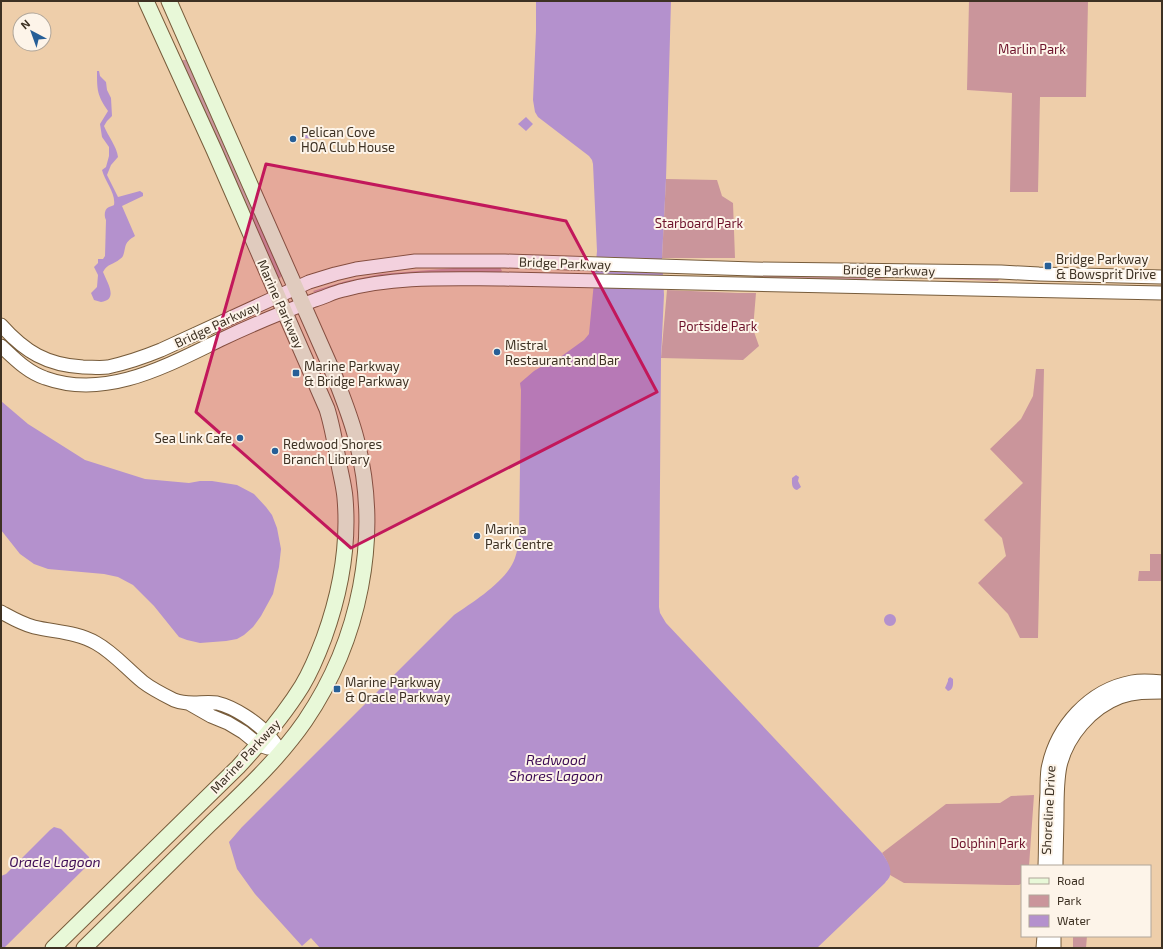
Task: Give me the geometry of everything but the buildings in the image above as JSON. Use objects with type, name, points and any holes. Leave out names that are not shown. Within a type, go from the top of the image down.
[{"type":"main road","name":"Marine Parkway","points":[[53,948],[238,766],[263,739],[287,709],[303,684],[317,656],[337,598],[343,564],[346,533],[345,497],[329,416],[210,143],[146,1]]},
{"type":"main road","name":"Marine Parkway","points":[[84,948],[254,782],[281,752],[305,721],[327,685],[337,664],[348,634],[358,603],[364,567],[367,534],[366,496],[357,442],[348,411],[335,377],[169,1]]},
{"type":"street","name":"Bridge Parkway","points":[[1,325],[18,343],[33,353],[54,362],[97,368],[107,367],[142,358],[309,282],[356,269],[420,260],[505,261],[753,269],[1001,272],[1162,277]]},
{"type":"street","name":"Bridge Parkway","points":[[1,346],[29,370],[44,378],[74,385],[103,385],[152,372],[302,304],[343,290],[381,281],[413,279],[1162,293]]},
{"type":"street","points":[[1,612],[26,625],[77,634],[95,642],[114,655],[143,682],[176,700],[188,703],[216,703],[235,710],[253,722],[263,739],[281,752]]},
{"type":"street","name":"Shoreline Drive","points":[[1045,865],[1048,770],[1055,744],[1063,729],[1092,699],[1106,691],[1132,682],[1162,682]]},
{"type":"street","name":"Shoreline Drive","points":[[1056,865],[1058,777],[1064,754],[1071,739],[1079,727],[1096,712],[1111,702],[1140,692],[1162,692]]},
{"type":"street","points":[[1043,948],[1044,937]]},
{"type":"street","points":[[1054,937],[1054,948]]},
{"type":"highlighted area","points":[[266,164],[566,221],[657,392],[351,548],[196,412]]},
{"type":"green space","name":"Marlin Park","points":[[969,1],[1088,1],[1086,97],[1040,97],[1038,192],[1010,192],[1012,93],[967,90]]},
{"type":"green space","points":[[187,60],[282,275],[280,278],[277,278],[181,61]]},
{"type":"green space","name":"Starboard Park","points":[[666,179],[717,180],[722,196],[733,203],[735,258],[662,258]]},
{"type":"green space","points":[[466,267],[500,267],[502,271],[500,273],[427,272],[398,274],[374,277],[315,293],[313,291],[346,281],[381,274]]},
{"type":"green space","points":[[753,274],[999,279],[998,281],[890,278],[857,281],[754,279]]},
{"type":"green space","name":"Portside Park","points":[[667,290],[756,293],[753,329],[759,346],[743,360],[661,358]]},
{"type":"green space","points":[[1036,369],[1044,369],[1038,638],[1020,638],[1008,614],[978,583],[1006,556],[1002,538],[984,520],[1023,483],[990,449],[1021,419],[1033,396]]},
{"type":"green space","points":[[1150,554],[1162,554],[1162,581],[1138,581],[1139,571],[1150,571]]},
{"type":"green space","name":"Dolphin Park","points":[[1034,795],[1029,865],[1021,865],[1021,884],[1019,885],[904,883],[890,875],[888,864],[882,853],[946,804],[1000,803],[1011,796]]},
{"type":"green space","points":[[1073,937],[1087,937],[1086,948],[1073,948]]},
{"type":"water","name":"Redwood Shores Lagoon","points":[[536,1],[671,1],[666,179],[662,258],[664,295],[661,358],[659,607],[660,613],[666,623],[882,853],[888,863],[890,876],[885,883],[817,948],[320,948],[311,938],[302,946],[255,894],[237,869],[229,842],[242,827],[454,615],[489,590],[505,575],[515,558],[519,540],[520,383],[534,371],[559,358],[584,340],[589,334],[597,251],[592,160],[589,156],[538,117],[535,112],[533,100]]},
{"type":"water","points":[[97,71],[99,71],[100,76],[106,82],[107,90],[111,98],[112,116],[104,126],[116,149],[118,157],[111,165],[107,175],[118,197],[140,191],[143,193],[143,196],[122,206],[135,236],[126,244],[122,257],[107,267],[103,272],[111,294],[106,301],[101,302],[94,300],[91,293],[97,287],[98,275],[94,267],[98,263],[98,259],[103,259],[105,256],[105,213],[107,208],[114,205],[114,201],[112,192],[102,170],[106,167],[109,156],[109,147],[102,137],[100,124],[108,111],[98,92]]},
{"type":"water","points":[[526,117],[533,124],[526,131],[518,124]]},
{"type":"water","points":[[302,129],[318,129],[318,139],[301,138]]},
{"type":"water","points":[[1,401],[28,424],[85,460],[145,479],[189,483],[212,481],[237,485],[254,494],[272,515],[277,528],[281,549],[273,594],[253,627],[237,639],[200,643],[187,640],[179,637],[154,606],[133,585],[118,577],[104,574],[48,569],[34,564],[20,554],[1,530]]},
{"type":"water","points":[[796,475],[799,477],[798,481],[801,487],[797,490],[793,487],[792,483],[792,478]]},
{"type":"water","points":[[888,614],[892,614],[896,620],[892,626],[888,626],[884,622],[884,618]]},
{"type":"water","points":[[950,677],[953,679],[953,684],[952,688],[948,691],[945,688]]},
{"type":"water","name":"Oracle Lagoon","points":[[54,827],[61,829],[89,857],[90,863],[4,948],[1,948],[1,876],[6,874]]},
{"type":"place","name":"Pelican Cove HOA Club House","points":[[293,139]]},
{"type":"place","name":"Bridge Parkway & Bowsprit Drive","points":[[1048,266]]},
{"type":"place","name":"Mistral Restaurant and Bar","points":[[497,352]]},
{"type":"place","name":"Marine Parkway & Bridge Parkway","points":[[296,373]]},
{"type":"place","name":"Sea Link Cafe","points":[[240,438]]},
{"type":"place","name":"Redwood Shores Branch Library","points":[[275,451]]},
{"type":"place","name":"Marina Park Centre","points":[[477,536]]},
{"type":"place","name":"Marine Parkway & Oracle Parkway","points":[[337,689]]}]
